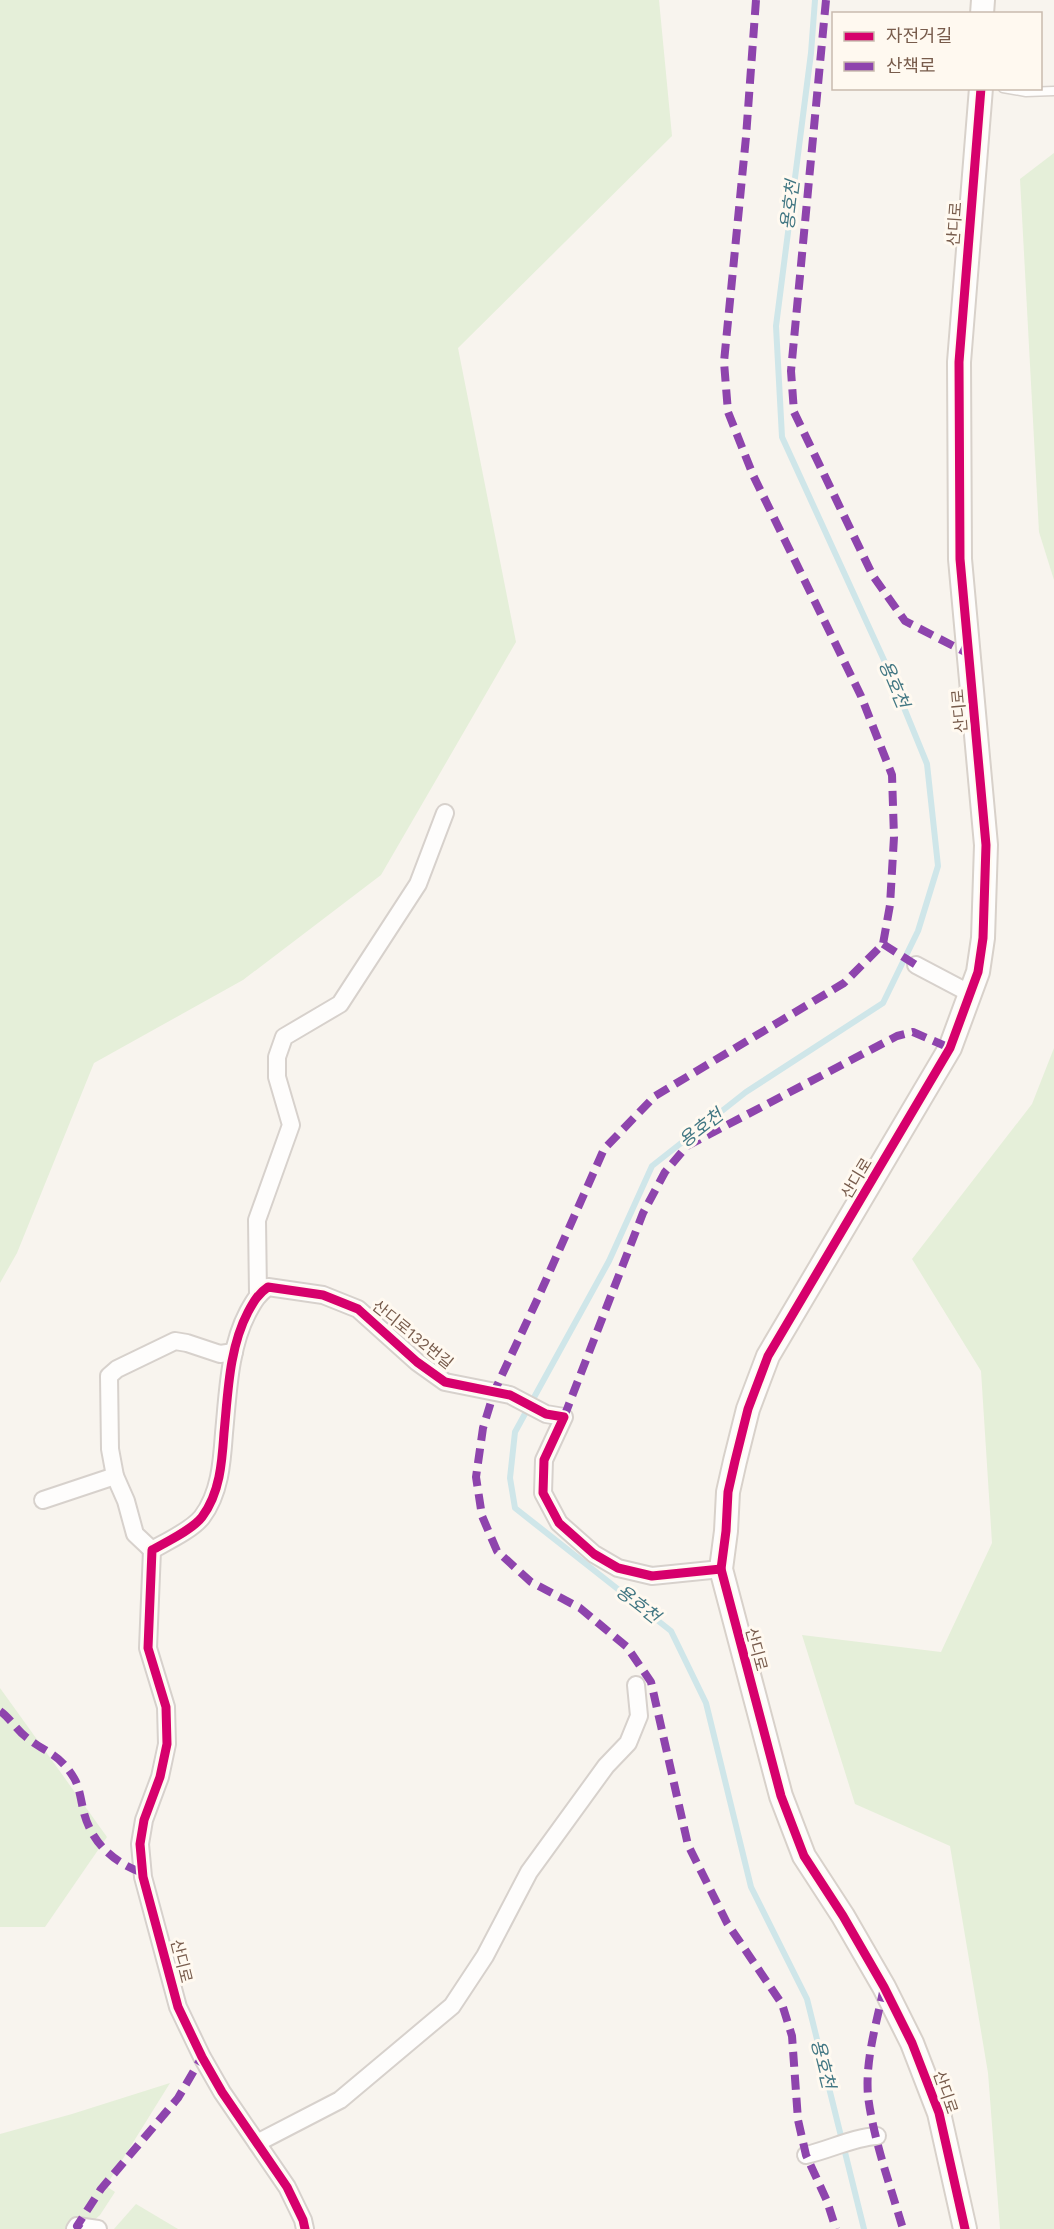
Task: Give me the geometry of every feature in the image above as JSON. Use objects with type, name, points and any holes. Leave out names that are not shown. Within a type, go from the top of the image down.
[{"type":"street","name":"산디로","points":[[964,2229],[939,2113],[912,2043],[884,1987],[804,1856],[780,1796],[721,1569],[728,1492],[748,1409],[768,1356],[950,1047],[978,972],[983,938],[986,845],[960,559],[959,362],[981,90]]},
{"type":"street","points":[[234,1352],[220,1354],[175,1341],[117,1369],[109,1376],[110,1449],[115,1476],[126,1501],[135,1534],[152,1550],[201,1518],[214,1494],[222,1462],[234,1352],[243,1322],[258,1294],[257,1220],[291,1125],[278,1077],[277,1057],[284,1037],[340,1004],[418,884],[445,813]]},
{"type":"street","points":[[916,965],[971,994]]},
{"type":"street","name":"산디로132번길","points":[[258,1294],[268,1287],[287,1289],[323,1295],[358,1309],[417,1362],[445,1382],[510,1395],[546,1414],[564,1417],[544,1460],[543,1493],[559,1523],[594,1554],[618,1568],[652,1576],[721,1569]]},
{"type":"street","points":[[43,1500],[115,1476]]},
{"type":"street","name":"산디로","points":[[152,1550],[148,1648],[166,1707],[166,1744],[160,1778],[144,1820],[140,1844],[143,1877],[178,2007],[222,2092],[287,2187],[305,2229]]},
{"type":"street","points":[[257,2143],[340,2100],[452,2006],[485,1956],[530,1872],[606,1766],[628,1743],[639,1716],[636,1685]]},
{"type":"street","points":[[806,2155],[871,2136]]},
{"type":"street","points":[[75,2229],[77,2226],[98,2229]]},
{"type":"lane","points":[[1014,90],[1054,91]]},
{"type":"green space","points":[[0,0],[659,0],[672,136],[458,348],[516,642],[381,875],[243,980],[94,1063],[17,1253],[0,1283]]},
{"type":"green space","points":[[1054,153],[1054,580],[1039,532],[1020,179]]},
{"type":"green space","points":[[1054,1048],[1054,2229],[1000,2229],[988,2073],[950,1846],[855,1804],[802,1635],[941,1652],[992,1543],[981,1371],[912,1259],[1032,1104]]},
{"type":"green space","points":[[0,1688],[107,1837],[45,1927],[0,1927]]},
{"type":"green space","points":[[170,2083],[106,2186],[115,2192],[100,2215],[84,2229],[0,2229],[0,2134]]},
{"type":"green space","points":[[136,2204],[178,2229],[114,2229]]},
{"type":"waterway","name":"용호천","points":[[815,0],[811,53],[776,326],[782,437],[889,671],[927,764],[938,866],[918,931],[883,1003],[746,1092],[652,1166],[609,1261],[515,1432],[510,1478],[515,1508],[671,1631],[706,1703],[751,1887],[807,1999],[864,2229]]},
{"type":"marked path","points":[[756,0],[746,137],[724,362],[728,412],[753,475],[861,696],[892,775],[894,837],[890,905],[883,944],[844,983],[655,1096],[604,1149],[494,1392],[483,1428],[476,1477],[482,1516],[497,1551],[531,1582],[580,1608],[627,1647],[651,1682],[688,1845],[727,1923],[782,2004],[792,2036],[798,2120],[806,2155],[827,2201],[836,2229]]},
{"type":"marked path","points":[[826,0],[791,371],[794,412],[873,576],[905,621],[969,654]]},
{"type":"marked path","points":[[883,944],[916,965]]},
{"type":"marked path","points":[[564,1417],[643,1213],[665,1172],[687,1146],[897,1036],[913,1032],[950,1048]]},
{"type":"marked path","points":[[0,1711],[33,1743],[57,1758],[68,1769],[78,1786],[88,1824],[99,1843],[114,1858],[143,1873]]},
{"type":"marked path","points":[[884,1987],[870,2054],[868,2096],[878,2146],[903,2229]]},
{"type":"marked path","points":[[81,2229],[77,2226],[101,2189],[178,2098],[202,2057]]},
{"type":"cycle path","points":[[965,2229],[939,2113],[912,2043],[884,1987],[843,1916],[804,1856],[781,1796],[721,1569],[728,1492],[748,1409],[768,1356],[950,1048],[978,972],[983,938],[986,845],[960,559],[959,362],[981,90]]},
{"type":"cycle path","points":[[305,2229],[287,2187],[222,2092],[178,2007],[143,1877],[140,1844],[144,1820],[160,1777],[167,1744],[166,1707],[148,1648],[152,1550],[198,1522],[213,1498],[221,1466],[233,1356],[242,1326],[254,1301],[268,1287],[323,1295],[358,1309],[417,1362],[445,1382],[510,1395],[546,1414],[564,1417],[544,1460],[543,1493],[559,1523],[594,1554],[618,1568],[652,1576],[721,1569]]}]
